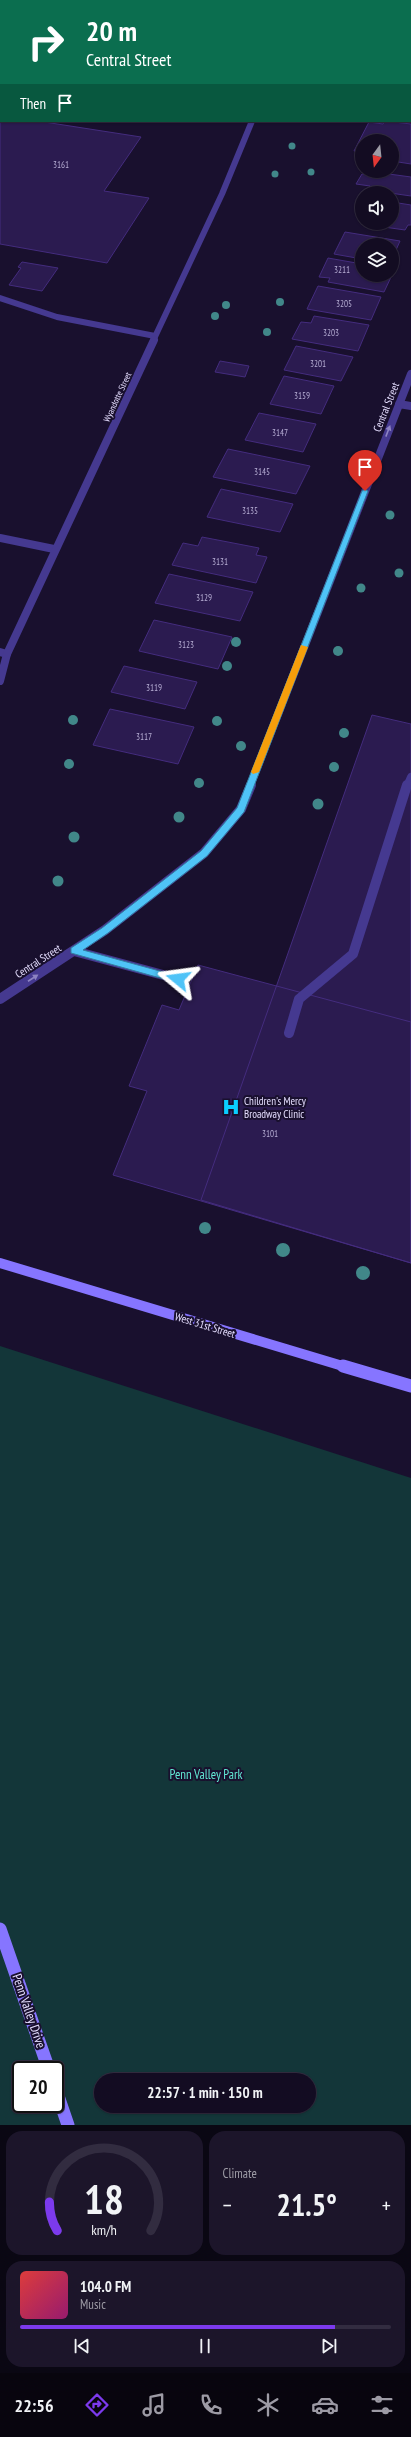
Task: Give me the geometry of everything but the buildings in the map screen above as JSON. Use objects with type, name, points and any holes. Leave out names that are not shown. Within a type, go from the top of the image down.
[{"type":"main road","name":"West 31st Street","points":[[0,1263],[411,1386]]},
{"type":"main road","name":"Penn Valley Drive","points":[[0,1929],[46,2061]]},
{"type":"main road","points":[[64,2113],[68,2125]]},
{"type":"street","name":"Wyandotte Street","points":[[0,681],[4,653],[222,194],[252,122]]},
{"type":"street","points":[[0,298],[30,311],[57,319],[155,336]]},
{"type":"street","name":"Central Street","points":[[0,999],[105,930],[204,853],[241,809],[411,374]]},
{"type":"street","points":[[399,404],[411,406]]},
{"type":"street","points":[[0,538],[54,549]]},
{"type":"street","points":[[289,1033],[299,999],[353,954],[404,791],[411,777]]},
{"type":"street","points":[[74,951],[178,979]]},
{"type":"green space","name":"Penn Valley Park","points":[[0,1346],[411,1478],[411,2125],[0,2125]]},
{"type":"slow traffic","points":[[255,772],[304,647]]},
{"type":"place","name":"Children's Mercy Broadway Clinic","points":[[231,1107]]},
{"type":"route","points":[[178,979],[74,951],[105,930],[204,853],[241,809],[365,491]]}]
